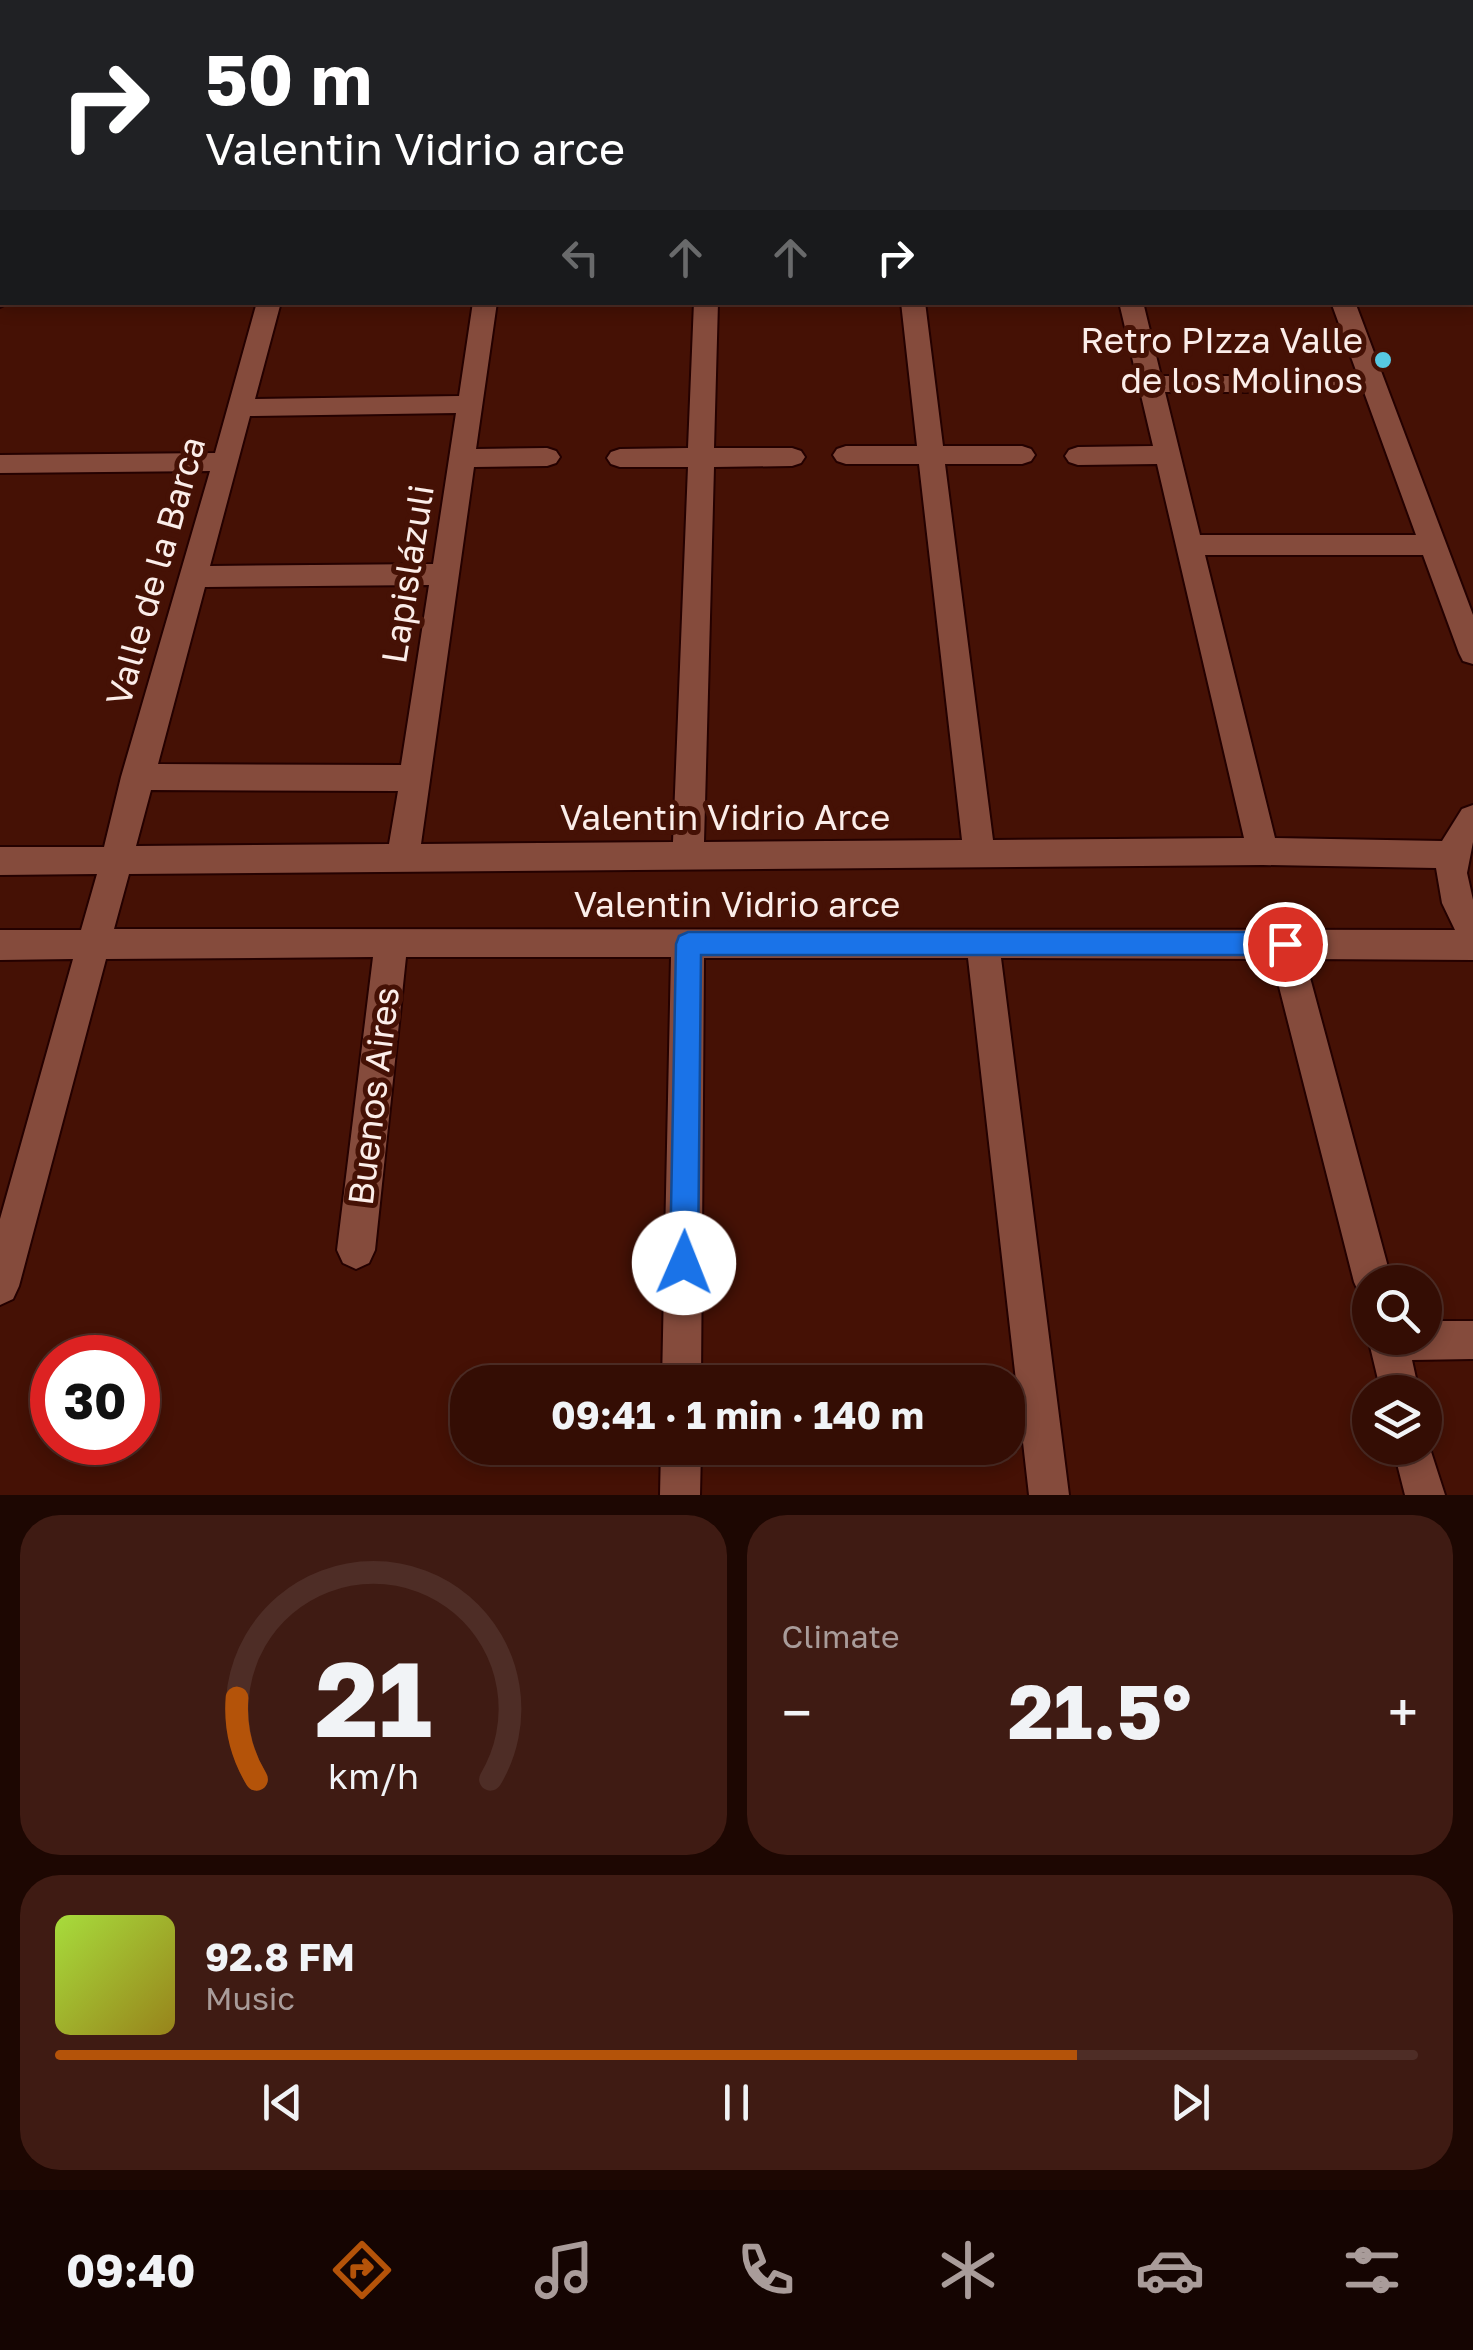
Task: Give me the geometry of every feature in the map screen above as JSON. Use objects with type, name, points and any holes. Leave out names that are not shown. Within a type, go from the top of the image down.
[{"type":"street","name":"Valle de la Barca","points":[[0,1286],[136,777],[268,305]]},
{"type":"street","name":"Lapislázuli","points":[[402,857],[484,305]]},
{"type":"street","points":[[688,854],[706,305]]},
{"type":"street","points":[[912,305],[979,852]]},
{"type":"street","points":[[1132,305],[1263,850]]},
{"type":"street","points":[[1344,305],[1473,652]]},
{"type":"street","points":[[1151,384],[1373,384]]},
{"type":"street","points":[[240,408],[470,404]]},
{"type":"street","points":[[846,455],[1022,455]]},
{"type":"street","points":[[1078,456],[1168,455]]},
{"type":"street","points":[[462,458],[548,457]]},
{"type":"street","points":[[620,458],[792,457]]},
{"type":"street","points":[[0,464],[224,462]]},
{"type":"street","points":[[1190,545],[1433,545]]},
{"type":"street","points":[[192,576],[444,574]]},
{"type":"street","points":[[136,777],[414,778]]},
{"type":"street","points":[[1473,818],[1459,832],[1450,855],[1450,884],[1473,931]]},
{"type":"street","name":"Valentin Vidrio Arce","points":[[0,861],[1263,850],[1450,855]]},
{"type":"street","name":"Valentin Vidrio arce","points":[[0,946],[391,942],[1473,944]]},
{"type":"street","name":"Buenos Aires","points":[[356,1250],[391,942]]},
{"type":"street","points":[[682,1365],[688,944]]},
{"type":"street","points":[[1285,944],[1369,1265]]},
{"type":"street","points":[[983,946],[1049,1495]]},
{"type":"street","points":[[1442,1340],[1473,1340]]},
{"type":"street","points":[[680,1495],[681,1465]]},
{"type":"street","points":[[1417,1465],[1424,1495]]},
{"type":"place","name":"Retro PIzza Valle de los Molinos","points":[[1383,360]]},
{"type":"route","points":[[684,1263],[688,944],[1285,944]]}]
